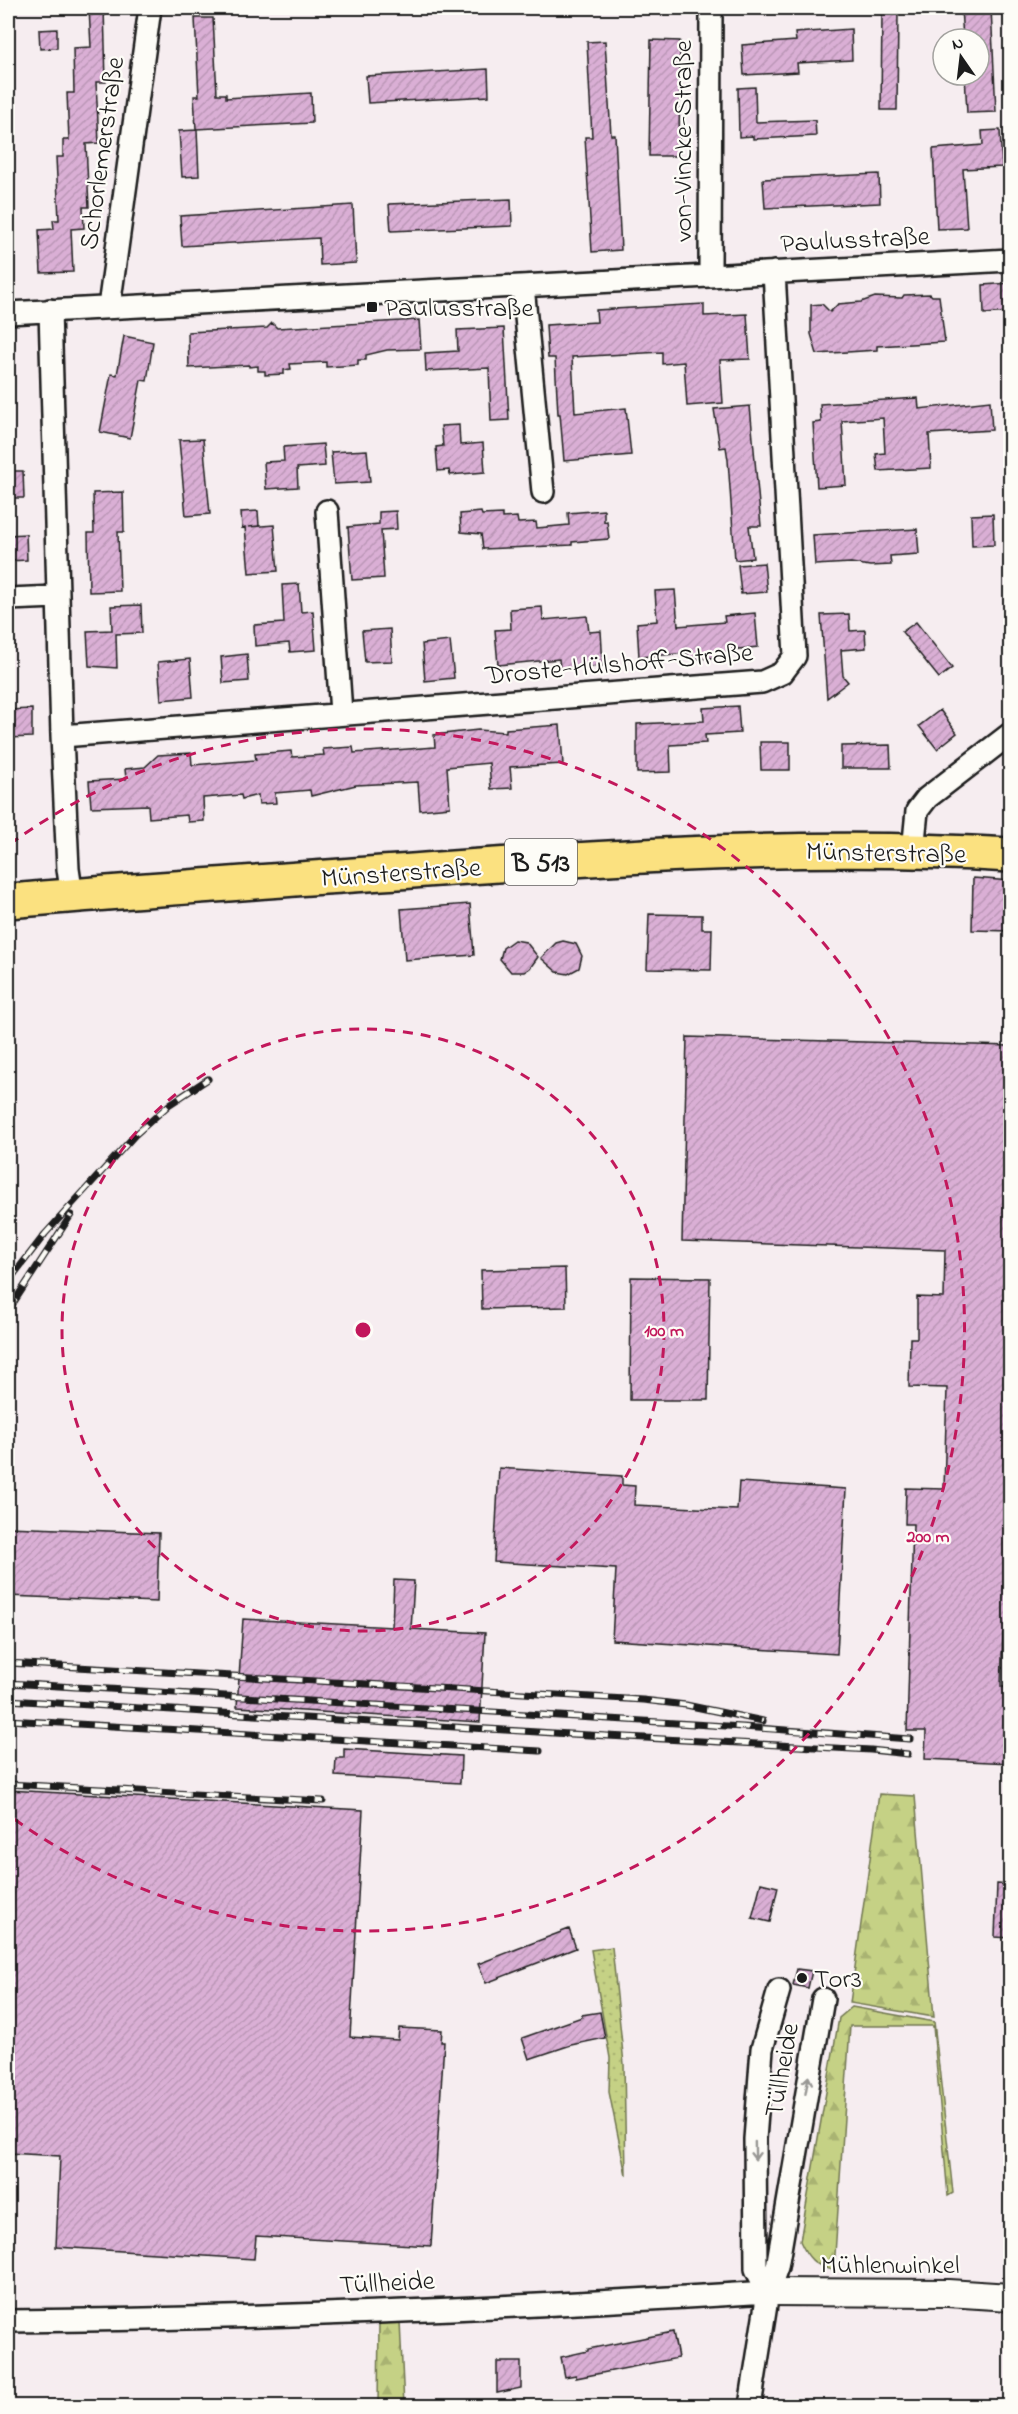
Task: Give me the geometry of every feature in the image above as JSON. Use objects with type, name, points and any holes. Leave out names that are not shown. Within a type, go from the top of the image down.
[{"type":"main road","name":"Münsterstraße","points":[[8,901],[610,857],[759,851],[913,851],[1011,855]]},
{"type":"street","name":"Schorlemerstraße","points":[[109,307],[150,8]]},
{"type":"street","name":"von-Vincke-Straße","points":[[710,275],[711,8]]},
{"type":"street","name":"Paulusstraße","points":[[8,313],[1011,260]]},
{"type":"street","name":"Droste-Hülshoff-Straße","points":[[62,736],[762,682],[782,673],[795,656],[774,272]]},
{"type":"street","points":[[523,286],[543,492]]},
{"type":"street","points":[[50,310],[62,736],[68,869],[72,896]]},
{"type":"street","points":[[327,511],[341,713]]},
{"type":"street","points":[[8,599],[57,597]]},
{"type":"street","points":[[913,851],[917,811],[927,798],[1011,734]]},
{"type":"street","name":"Tüllheide","points":[[768,2292],[756,2269],[755,2139],[762,2049],[779,1990]]},
{"type":"street","name":"Tüllheide","points":[[750,2406],[768,2292],[777,2267],[823,1999]]},
{"type":"street","name":"Tüllheide","points":[[8,2321],[221,2318],[641,2300],[768,2292]]},
{"type":"street","name":"Mühlenwinkel","points":[[768,2292],[948,2293],[1011,2297]]},
{"type":"green space","points":[[879,1794],[915,1796],[934,2017],[850,2003]]},
{"type":"green space","points":[[612,1947],[624,2064],[626,2175],[609,2092],[610,2058],[591,1950]]},
{"type":"green space","points":[[852,2007],[934,2022],[953,2193],[948,2196],[933,2026],[850,2026],[834,2270],[812,2260],[800,2241],[839,2018]]},
{"type":"green space","points":[[379,2322],[400,2322],[404,2406],[378,2406]]},
{"type":"building","points":[[89,8],[104,8],[106,82],[96,82],[99,143],[86,144],[89,207],[83,207],[84,228],[71,229],[73,272],[41,273],[39,230],[54,229],[53,220],[59,220],[56,157],[63,157],[63,140],[69,140],[67,93],[74,93],[73,48],[91,47]]},
{"type":"building","points":[[961,8],[991,8],[996,112],[967,113],[966,87],[991,87],[991,27],[962,27]]},
{"type":"building","points":[[882,12],[898,12],[897,110],[881,110]]},
{"type":"building","points":[[195,18],[213,18],[217,94],[226,94],[226,98],[311,93],[312,123],[196,129],[194,96],[199,96]]},
{"type":"building","points":[[57,29],[57,48],[40,49],[39,30]]},
{"type":"building","points":[[851,29],[852,60],[797,63],[798,72],[744,75],[742,45],[796,41],[795,33]]},
{"type":"building","points":[[651,40],[680,41],[679,156],[649,156]]},
{"type":"building","points":[[605,41],[611,135],[615,135],[621,250],[592,252],[585,137],[592,137],[587,42]]},
{"type":"building","points":[[488,69],[489,96],[368,103],[366,76]]},
{"type":"building","points":[[755,87],[756,122],[815,120],[816,136],[753,139],[753,136],[739,137],[738,88]]},
{"type":"building","points":[[197,130],[199,176],[182,177],[179,131]]},
{"type":"building","points":[[1000,130],[1002,167],[963,169],[967,228],[937,229],[933,149],[983,145],[982,131]]},
{"type":"building","points":[[879,174],[880,203],[765,208],[763,179]]},
{"type":"building","points":[[511,199],[512,226],[391,231],[389,204]]},
{"type":"building","points":[[353,205],[356,263],[320,265],[319,238],[182,246],[180,216]]},
{"type":"building","points":[[1011,283],[1011,312],[984,314],[983,285]]},
{"type":"building","points":[[904,295],[939,296],[945,342],[877,346],[877,350],[817,354],[811,334],[811,305],[822,304],[830,312],[838,304],[861,302],[875,297],[902,298]]},
{"type":"building","points":[[704,304],[704,316],[747,314],[750,359],[720,360],[723,403],[687,406],[684,362],[662,364],[662,352],[572,357],[575,413],[626,408],[631,455],[564,461],[560,414],[558,414],[555,358],[548,358],[546,325],[597,322],[596,310]]},
{"type":"building","points":[[419,320],[421,349],[387,350],[366,355],[366,360],[358,360],[358,365],[326,367],[326,362],[290,364],[291,369],[284,370],[284,374],[265,375],[265,371],[258,371],[258,366],[249,367],[249,365],[189,368],[188,332],[267,328],[272,323],[277,328]]},
{"type":"building","points":[[504,328],[509,420],[491,421],[489,368],[426,371],[425,353],[458,351],[457,330]]},
{"type":"building","points":[[124,336],[153,342],[147,381],[141,380],[130,438],[100,432],[111,374],[117,375]]},
{"type":"building","points":[[918,398],[919,409],[990,401],[992,430],[929,434],[931,468],[878,471],[876,454],[885,453],[883,418],[842,421],[846,485],[817,487],[813,423],[821,422],[820,404]]},
{"type":"building","points":[[750,406],[761,526],[749,526],[753,558],[735,560],[728,460],[726,447],[720,448],[714,409]]},
{"type":"building","points":[[459,425],[460,445],[483,443],[485,472],[450,475],[449,470],[438,471],[436,447],[443,446],[441,426]]},
{"type":"building","points":[[203,439],[210,514],[186,516],[179,440]]},
{"type":"building","points":[[323,444],[325,466],[297,468],[298,487],[266,489],[264,462],[284,461],[283,447]]},
{"type":"building","points":[[367,450],[370,482],[334,484],[331,452]]},
{"type":"building","points":[[8,471],[23,471],[24,498],[8,498]]},
{"type":"building","points":[[123,492],[124,532],[118,532],[120,591],[89,592],[88,533],[94,533],[93,493]]},
{"type":"building","points":[[604,510],[604,522],[607,521],[609,539],[572,542],[572,545],[483,549],[481,534],[461,532],[460,514],[481,512],[482,515],[502,514],[502,518],[517,517],[518,523],[536,522],[537,528],[569,525],[568,513]]},
{"type":"building","points":[[258,511],[259,526],[248,527],[274,525],[278,571],[249,573],[245,527],[242,528],[241,512]]},
{"type":"building","points":[[396,511],[397,529],[381,530],[384,578],[352,580],[348,527],[379,524],[379,512]]},
{"type":"building","points":[[993,514],[994,545],[972,546],[971,515]]},
{"type":"building","points":[[917,529],[919,554],[890,556],[891,565],[870,566],[851,563],[815,565],[813,535]]},
{"type":"building","points":[[26,534],[27,560],[8,561],[8,535]]},
{"type":"building","points":[[764,563],[767,592],[741,594],[738,565]]},
{"type":"building","points":[[299,584],[301,612],[313,611],[316,650],[290,652],[289,643],[255,646],[254,625],[284,623],[282,585]]},
{"type":"building","points":[[675,590],[678,626],[725,622],[724,616],[755,613],[758,647],[729,650],[730,656],[699,659],[688,658],[688,653],[639,657],[637,623],[657,621],[655,591]]},
{"type":"building","points":[[141,605],[142,633],[116,634],[117,668],[89,666],[87,631],[112,630],[111,606]]},
{"type":"building","points":[[542,607],[543,620],[587,616],[589,632],[601,631],[603,666],[560,669],[559,659],[498,665],[495,630],[511,629],[510,609]]},
{"type":"building","points":[[849,614],[850,631],[865,630],[866,648],[841,650],[843,676],[848,682],[827,698],[821,615]]},
{"type":"building","points":[[916,622],[952,668],[939,678],[902,632]]},
{"type":"building","points":[[390,629],[392,661],[365,662],[362,631]]},
{"type":"building","points":[[450,641],[454,678],[425,681],[422,644]]},
{"type":"building","points":[[247,654],[249,681],[223,683],[221,657]]},
{"type":"building","points":[[190,659],[193,697],[161,700],[158,662]]},
{"type":"building","points":[[738,706],[740,733],[705,735],[706,743],[670,745],[671,772],[637,773],[637,724],[704,721],[703,708]]},
{"type":"building","points":[[32,709],[32,737],[8,738],[8,710]]},
{"type":"building","points":[[940,710],[957,733],[937,749],[919,726]]},
{"type":"building","points":[[560,725],[563,764],[510,767],[512,788],[491,789],[489,763],[447,767],[450,807],[420,810],[418,782],[356,785],[311,796],[310,790],[275,793],[276,803],[259,804],[258,795],[242,799],[241,795],[203,798],[204,821],[188,822],[187,815],[149,818],[148,805],[91,807],[89,781],[126,779],[125,769],[145,767],[158,755],[191,753],[192,765],[256,760],[255,754],[291,751],[292,757],[324,755],[323,749],[353,747],[354,753],[435,747],[434,735],[478,730],[506,732],[506,729]]},
{"type":"building","points":[[760,742],[790,742],[790,770],[761,770]]},
{"type":"building","points":[[890,745],[891,768],[841,768],[841,746]]},
{"type":"building","points":[[973,878],[1011,881],[1011,931],[972,930]]},
{"type":"building","points":[[470,904],[474,955],[405,960],[401,909]]},
{"type":"building","points":[[649,914],[702,915],[702,929],[712,929],[711,970],[647,969]]},
{"type":"building","points":[[514,940],[526,942],[538,957],[524,972],[511,972],[500,959],[503,948]]},
{"type":"building","points":[[563,941],[576,944],[582,956],[579,968],[568,974],[557,972],[541,958],[556,943]]},
{"type":"building","points":[[687,1037],[1011,1046],[1011,1633],[1003,1633],[1001,1687],[1011,1687],[1011,1763],[925,1759],[926,1731],[907,1731],[913,1524],[905,1524],[906,1488],[944,1489],[947,1388],[909,1387],[910,1338],[917,1338],[917,1297],[944,1298],[945,1250],[682,1241]]},
{"type":"building","points":[[565,1268],[566,1307],[482,1309],[481,1270]]},
{"type":"building","points":[[631,1277],[710,1278],[708,1400],[630,1400]]},
{"type":"building","points":[[499,1468],[622,1476],[622,1485],[635,1486],[634,1505],[737,1510],[739,1482],[846,1489],[837,1654],[612,1640],[616,1569],[494,1562]]},
{"type":"building","points":[[8,1527],[159,1533],[157,1602],[8,1596]]},
{"type":"building","points":[[394,1580],[414,1581],[411,1629],[485,1633],[480,1722],[237,1707],[243,1619],[392,1627]]},
{"type":"building","points":[[344,1749],[461,1756],[460,1783],[335,1776],[336,1758],[344,1758]]},
{"type":"building","points":[[8,1790],[363,1810],[350,2037],[398,2040],[399,2028],[442,2030],[441,2042],[444,2042],[431,2246],[256,2236],[254,2259],[56,2247],[60,2156],[8,2153]]},
{"type":"building","points":[[761,1883],[778,1887],[770,1922],[752,1918]]},
{"type":"building","points":[[997,1884],[1011,1885],[1011,1938],[995,1937]]},
{"type":"building","points":[[569,1929],[576,1948],[486,1983],[478,1964]]},
{"type":"building","name":"Tor3","points":[[797,1969],[812,1971],[808,1988],[793,1985]]},
{"type":"building","points":[[600,2012],[605,2038],[571,2045],[529,2059],[522,2038],[582,2017],[582,2015]]},
{"type":"building","points":[[673,2332],[678,2358],[576,2378],[576,2375],[565,2377],[561,2357],[588,2351],[588,2349]]},
{"type":"building","points":[[497,2362],[521,2362],[521,2388],[497,2393]]},
{"type":"railway","points":[[8,1282],[45,1234],[135,1135],[170,1104],[208,1079]]},
{"type":"railway","points":[[8,1311],[71,1215]]},
{"type":"railway","points":[[8,1663],[643,1700],[686,1705],[763,1721]]},
{"type":"railway","points":[[8,1683],[910,1739]]},
{"type":"railway","points":[[8,1700],[908,1754]]},
{"type":"railway","points":[[8,1720],[540,1751]]},
{"type":"railway","points":[[8,1784],[323,1801]]},
{"type":"place","name":"Paulusstraße","points":[[372,307]]},
{"type":"place","name":"Tor3","points":[[802,1978]]}]
